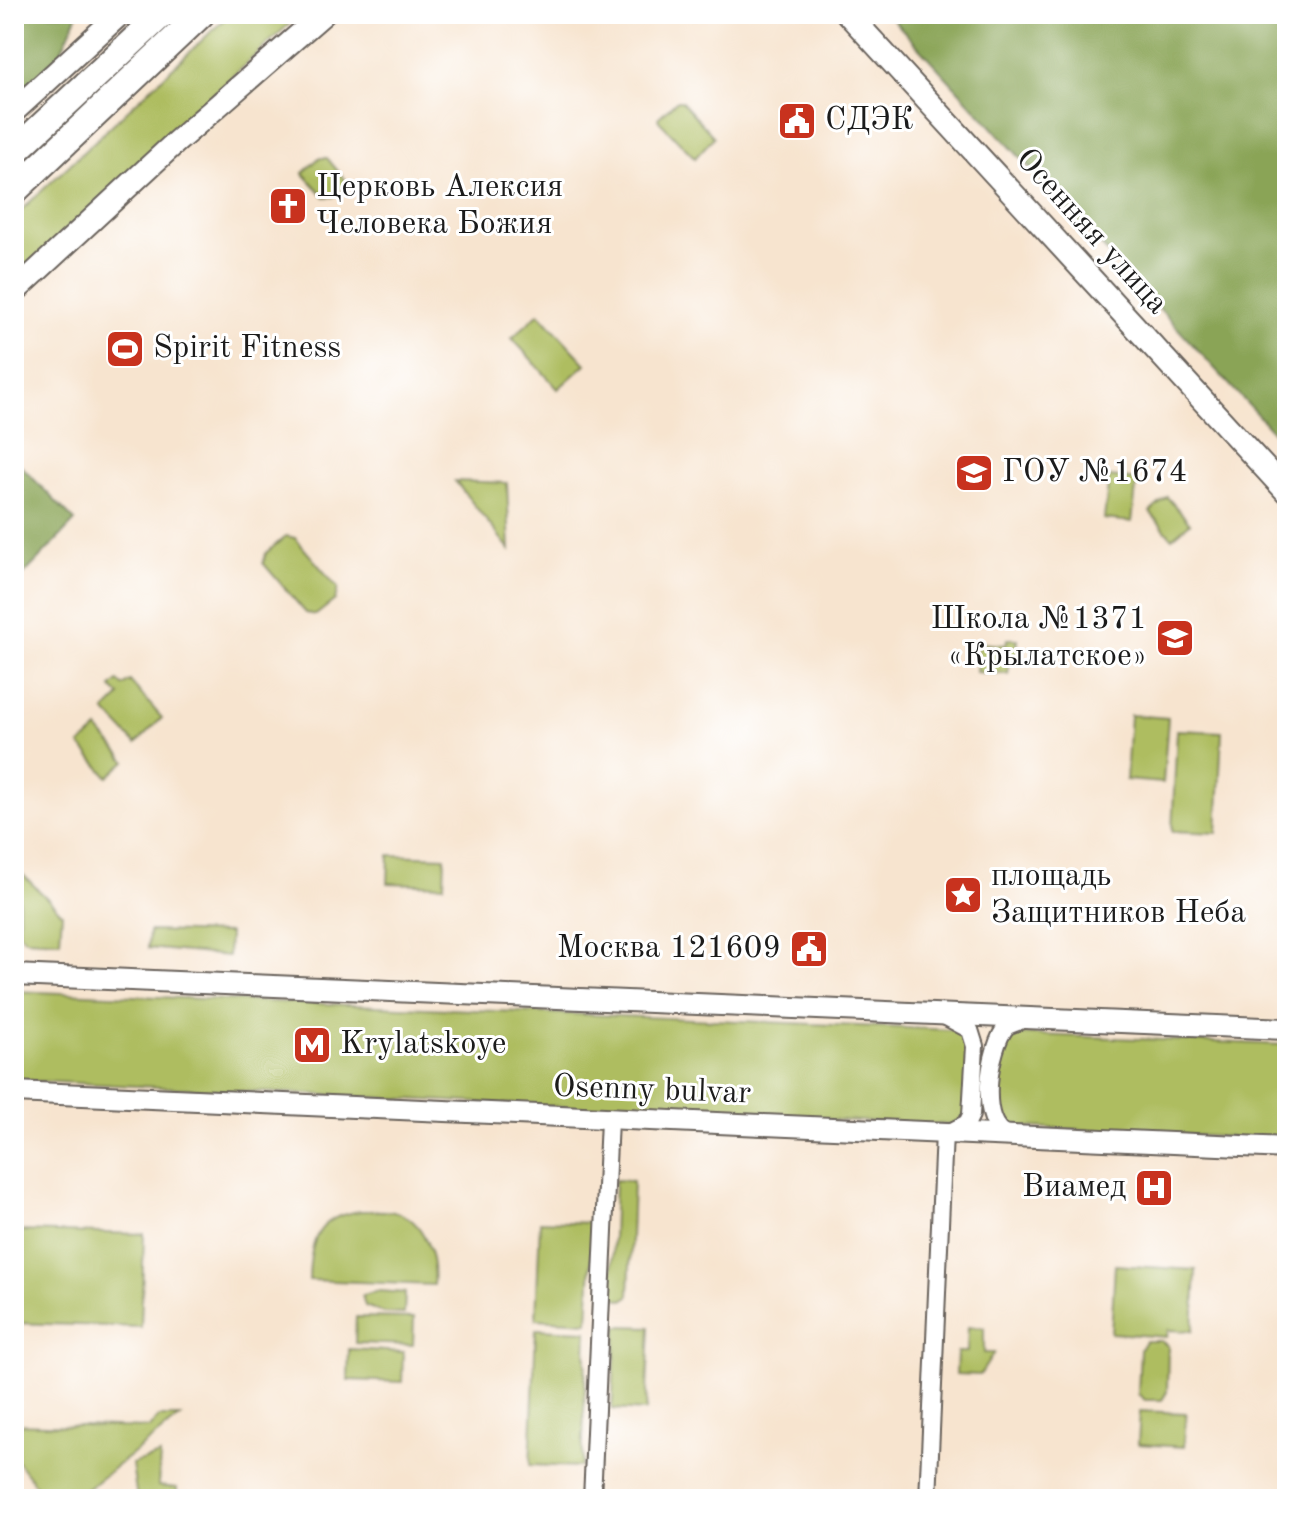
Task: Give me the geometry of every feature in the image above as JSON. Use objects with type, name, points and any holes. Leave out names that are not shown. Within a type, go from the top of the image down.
[{"type":"main road","points":[[14,111],[120,14]]},
{"type":"main road","points":[[14,152],[162,14]]},
{"type":"main road","points":[[14,191],[201,14]]},
{"type":"main road","points":[[14,292],[147,168],[323,14]]},
{"type":"main road","name":"Осенняя улица","points":[[848,14],[1287,492]]},
{"type":"street","points":[[14,975],[1287,1029]]},
{"type":"street","points":[[928,1499],[946,1133],[967,1123],[971,1115],[975,1046],[970,1030],[939,1014]]},
{"type":"street","points":[[1014,1136],[999,1132],[990,1121],[993,1051],[1007,1026],[1034,1018]]},
{"type":"street","name":"Osenny bulvar","points":[[14,1092],[1287,1148]]},
{"type":"street","points":[[592,1499],[609,1120]]},
{"type":"green space","points":[[14,14],[78,14],[60,54],[14,99]]},
{"type":"green space","points":[[230,14],[300,14],[14,279],[14,217]]},
{"type":"green space","points":[[888,14],[1287,14],[1287,447]]},
{"type":"green space","points":[[676,101],[681,101],[714,137],[695,158],[658,118]]},
{"type":"green space","points":[[319,158],[327,158],[348,183],[333,197],[325,197],[303,173]]},
{"type":"green space","points":[[539,313],[586,364],[558,389],[512,338]]},
{"type":"green space","points":[[14,459],[75,521],[14,585]]},
{"type":"green space","points":[[1109,477],[1137,480],[1132,522],[1104,519]]},
{"type":"green space","points":[[455,481],[507,483],[510,550]]},
{"type":"green space","points":[[1167,497],[1190,523],[1172,538],[1150,512]]},
{"type":"green space","points":[[286,536],[295,538],[338,588],[335,600],[316,615],[306,613],[263,563],[266,553]]},
{"type":"green space","points":[[1007,639],[1018,639],[1016,661],[1010,661],[1008,674],[976,672],[978,643],[1006,645]]},
{"type":"green space","points":[[118,681],[123,686],[130,681],[162,718],[136,744],[105,711],[120,696],[111,687]]},
{"type":"green space","points":[[1130,715],[1168,718],[1163,783],[1126,780]]},
{"type":"green space","points":[[98,729],[126,761],[108,777],[80,745]]},
{"type":"green space","points":[[1177,730],[1222,732],[1217,833],[1172,831]]},
{"type":"green space","points":[[389,855],[445,857],[444,885],[388,883]]},
{"type":"green space","points":[[19,871],[62,913],[60,941],[25,939],[19,933]]},
{"type":"green space","points":[[149,931],[229,933],[228,956],[148,948]]},
{"type":"green space","points":[[14,991],[955,1030],[968,1037],[967,1112],[955,1125],[919,1124],[14,1080]]},
{"type":"green space","points":[[1015,1034],[1287,1045],[1287,1140],[1006,1126],[998,1113],[1002,1048]]},
{"type":"green space","points":[[615,1180],[633,1181],[629,1296],[623,1300],[611,1296]]},
{"type":"green space","points":[[361,1211],[394,1212],[414,1222],[430,1252],[433,1285],[309,1280],[314,1242],[325,1224],[334,1218]]},
{"type":"green space","points":[[540,1221],[593,1223],[588,1322],[536,1319]]},
{"type":"green space","points":[[14,1231],[144,1234],[141,1327],[14,1323]]},
{"type":"green space","points":[[1115,1265],[1196,1270],[1193,1331],[1168,1330],[1167,1337],[1111,1333]]},
{"type":"green space","points":[[379,1291],[405,1293],[404,1314],[384,1313],[365,1306],[362,1295]]},
{"type":"green space","points":[[356,1317],[414,1318],[413,1345],[355,1343]]},
{"type":"green space","points":[[617,1326],[650,1327],[646,1411],[612,1409]]},
{"type":"green space","points":[[968,1327],[984,1328],[984,1353],[994,1353],[980,1375],[956,1374],[957,1352],[967,1352]]},
{"type":"green space","points":[[536,1329],[587,1331],[582,1467],[530,1465]]},
{"type":"green space","points":[[1145,1341],[1161,1341],[1168,1346],[1167,1392],[1162,1400],[1145,1400],[1138,1394],[1140,1349]]},
{"type":"green space","points":[[349,1349],[403,1352],[402,1382],[348,1380]]},
{"type":"green space","points":[[1140,1411],[1186,1413],[1184,1447],[1138,1444]]},
{"type":"green space","points":[[159,1417],[180,1417],[74,1499],[46,1499],[14,1457],[14,1424],[149,1428]]},
{"type":"green space","points":[[160,1455],[158,1486],[177,1488],[177,1499],[137,1499],[132,1464]]},
{"type":"place","name":"СДЭК","points":[[797,121]]},
{"type":"place","name":"Церковь Алексия Человека Божия","points":[[288,206]]},
{"type":"place","name":"Spirit Fitness","points":[[125,349]]},
{"type":"place","name":"ГОУ №1674","points":[[974,473]]},
{"type":"place","name":"Школа №1371 «Крылатское»","points":[[1175,638]]},
{"type":"place","name":"площадь Защитников Неба","points":[[963,895]]},
{"type":"place","name":"Москва 121609","points":[[809,949]]},
{"type":"place","name":"Krylatskoye","points":[[312,1045]]},
{"type":"place","name":"Виамед","points":[[1154,1188]]}]
